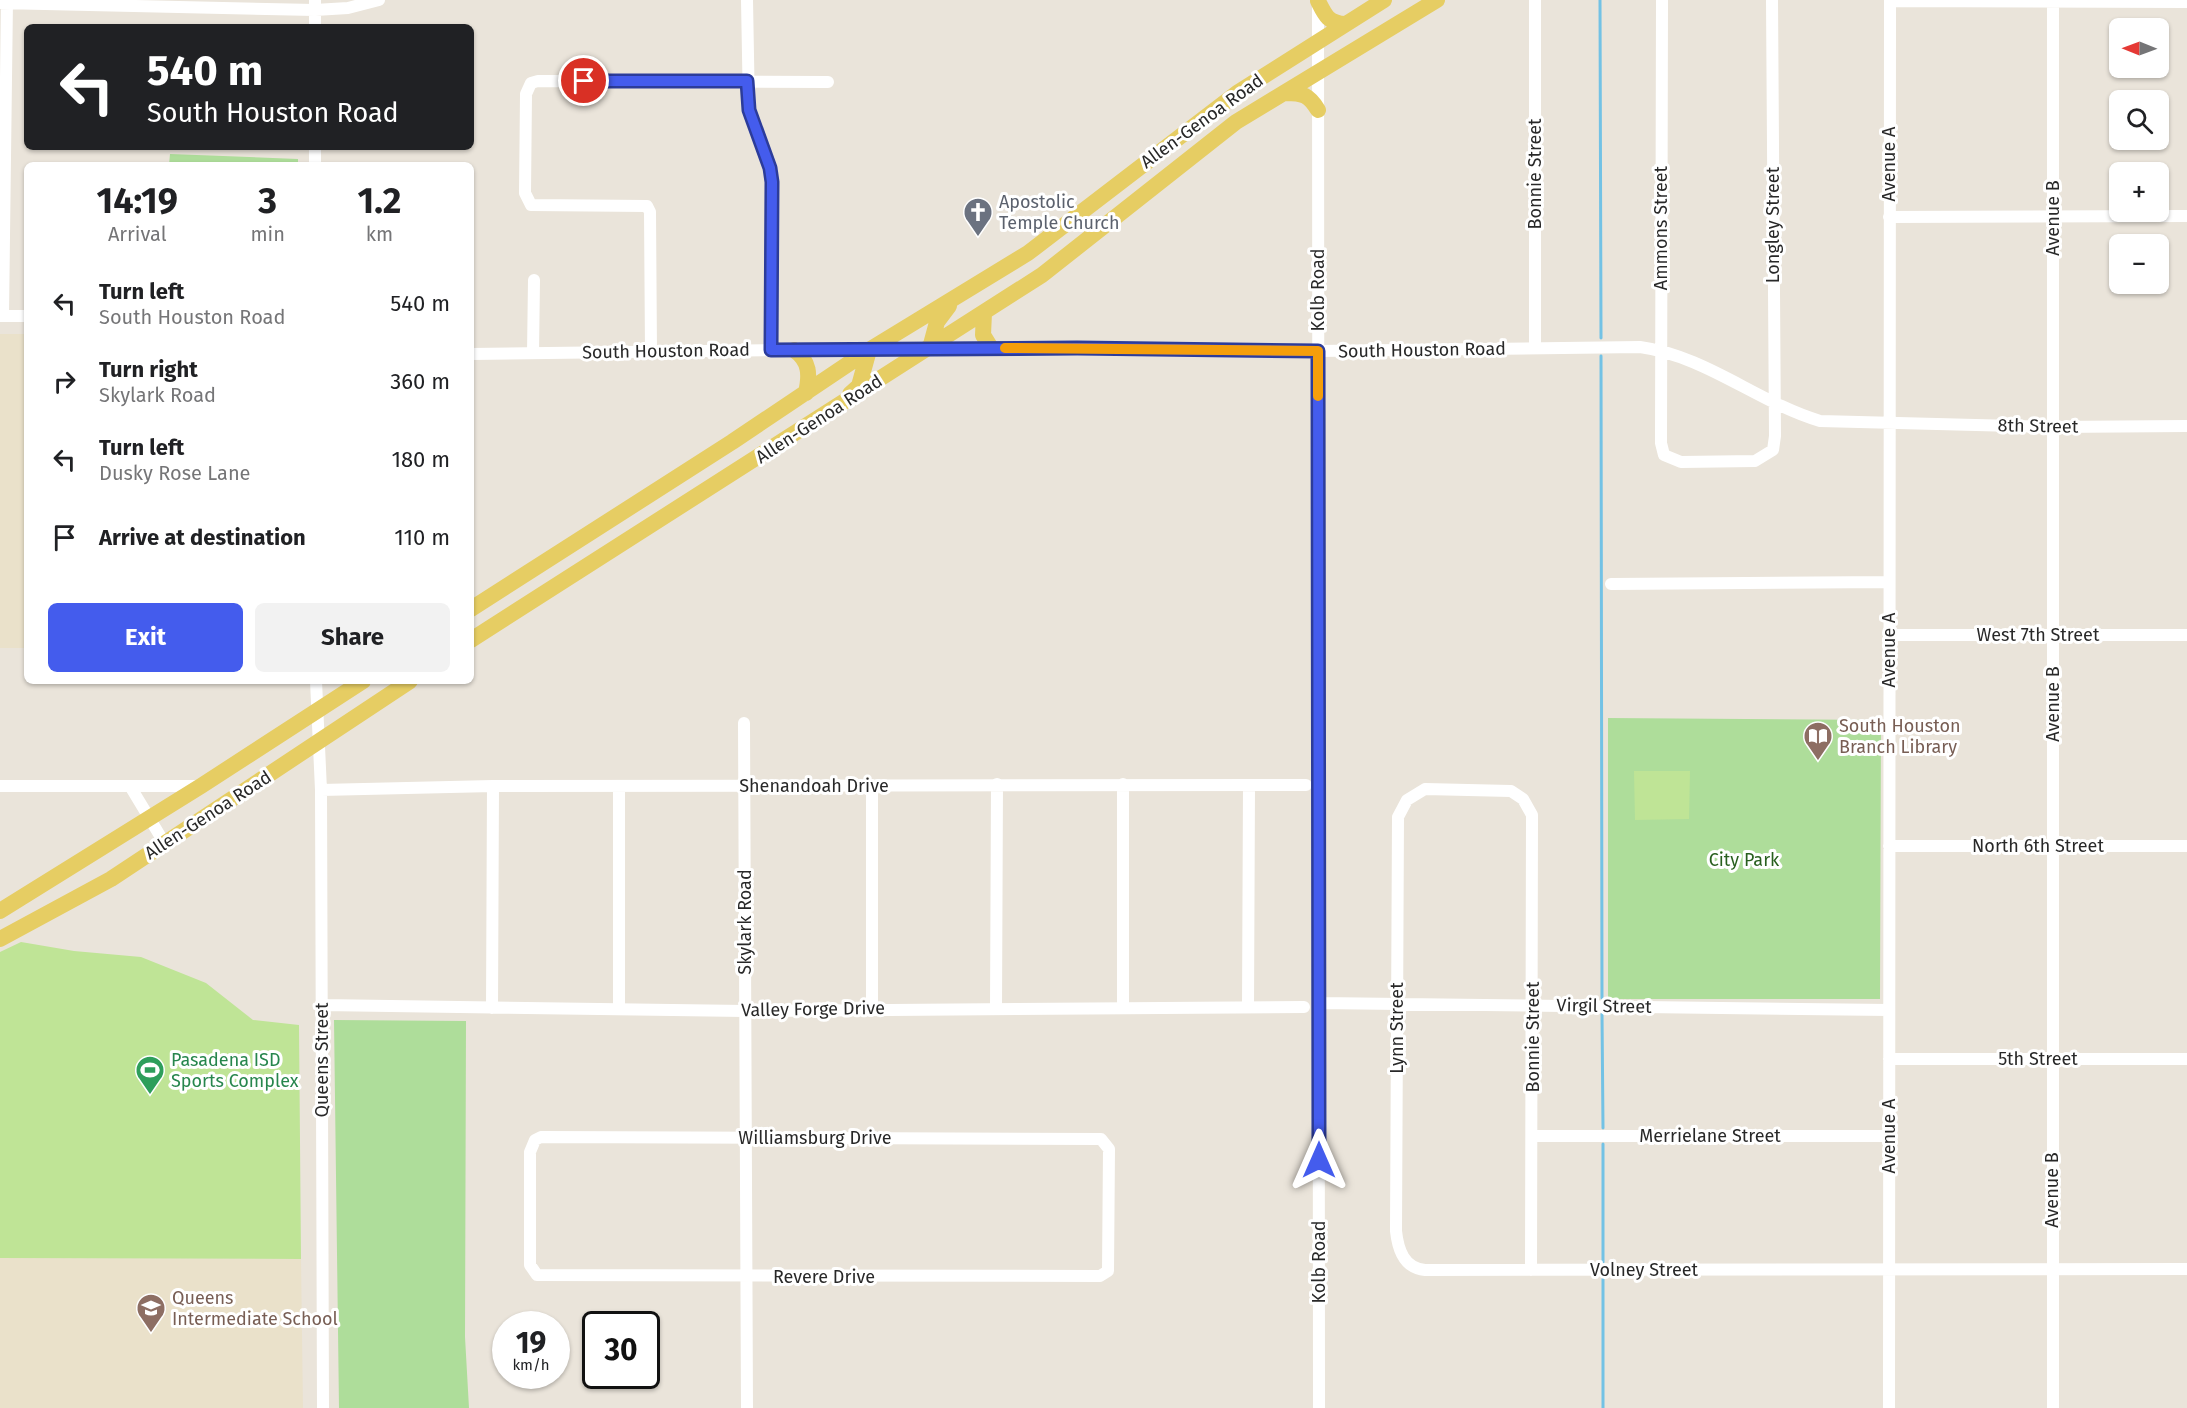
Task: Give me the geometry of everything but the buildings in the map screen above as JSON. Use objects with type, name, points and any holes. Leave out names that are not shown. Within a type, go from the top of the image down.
[{"type":"main road","points":[[1318,0],[1325,17],[1334,23],[1345,24]]},
{"type":"main road","name":"Allen-Genoa Road","points":[[474,607],[732,442],[869,350],[1028,253],[1158,151],[1237,93],[1384,0]]},
{"type":"main road","name":"Allen-Genoa Road","points":[[474,638],[1042,275],[1236,122],[1437,0]]},
{"type":"main road","points":[[1286,93],[1302,93],[1311,98],[1318,110]]},
{"type":"main road","points":[[1158,151],[1175,171]]},
{"type":"main road","points":[[1028,253],[1042,275]]},
{"type":"main road","points":[[930,348],[937,322],[957,297]]},
{"type":"main road","points":[[984,313],[982,328],[991,348]]},
{"type":"main road","points":[[794,350],[803,356],[807,366],[810,377],[806,393]]},
{"type":"main road","points":[[836,406],[859,386],[869,350]]},
{"type":"main road","points":[[732,442],[745,466]]},
{"type":"main road","points":[[503,588],[518,611]]},
{"type":"main road","name":"Allen-Genoa Road","points":[[0,911],[201,786],[359,684]]},
{"type":"main road","name":"Allen-Genoa Road","points":[[2,934],[70,903],[165,844],[406,684]]},
{"type":"street","points":[[24,316],[1,316],[4,2],[315,5],[348,8],[379,0]]},
{"type":"street","points":[[747,0],[749,110],[770,168],[772,182],[771,350]]},
{"type":"street","name":"Kolb Road","points":[[1318,0],[1311,47],[1311,78],[1318,110],[1319,1408]]},
{"type":"street","name":"Bonnie Street","points":[[1534,348],[1535,0]]},
{"type":"street","name":"Ammons Street","points":[[1662,0],[1661,443],[1664,455],[1681,462],[1755,461],[1773,450]]},
{"type":"street","name":"Longley Street","points":[[1772,0],[1775,404],[1773,450]]},
{"type":"street","points":[[1890,0],[2187,2]]},
{"type":"street","name":"Avenue A","points":[[1889,1408],[1890,0]]},
{"type":"street","name":"Avenue B","points":[[2052,1408],[2053,1]]},
{"type":"street","points":[[315,5],[315,24]]},
{"type":"street","points":[[651,352],[650,212],[647,206],[531,205],[525,193],[528,88],[538,81],[828,82]]},
{"type":"street","points":[[1889,217],[2187,216]]},
{"type":"street","points":[[533,353],[534,280]]},
{"type":"street","name":"South Houston Road","points":[[474,354],[930,348],[1318,351],[1640,347],[1660,350],[1693,361],[1775,404],[1820,421],[1889,424]]},
{"type":"street","name":"8th Street","points":[[1889,424],[2053,427],[2187,426]]},
{"type":"street","points":[[1611,584],[1889,582]]},
{"type":"street","name":"West 7th Street","points":[[1889,635],[2187,635]]},
{"type":"street","name":"Queens Street","points":[[316,684],[321,742],[323,1408]]},
{"type":"street","name":"Skylark Road","points":[[744,723],[747,1408]]},
{"type":"street","points":[[996,1008],[997,784]]},
{"type":"street","points":[[1123,784],[1123,1006]]},
{"type":"street","points":[[1248,1007],[1249,785]]},
{"type":"street","name":"Shenandoah Drive","points":[[321,790],[493,786],[1306,785]]},
{"type":"street","points":[[0,786],[201,786]]},
{"type":"street","points":[[130,786],[165,844]]},
{"type":"street","points":[[492,1008],[493,786]]},
{"type":"street","points":[[619,786],[620,1009]]},
{"type":"street","points":[[872,786],[872,1008]]},
{"type":"street","name":"Bonnie Street","points":[[1407,800],[1425,789],[1511,791],[1528,805],[1532,825],[1531,1270]]},
{"type":"street","name":"Lynn Street","points":[[1403,1258],[1396,1231],[1398,817],[1407,800]]},
{"type":"street","name":"North 6th Street","points":[[1889,846],[2187,846]]},
{"type":"street","name":"Virgil Street","points":[[1319,1002],[1889,1010]]},
{"type":"street","name":"Valley Forge Drive","points":[[322,1005],[745,1011],[1123,1006],[1304,1007]]},
{"type":"street","name":"5th Street","points":[[1889,1059],[2187,1059]]},
{"type":"street","name":"Merrielane Street","points":[[1532,1136],[1889,1136]]},
{"type":"street","name":"Williamsburg Drive","points":[[530,1207],[530,1146],[541,1137],[1101,1139],[1109,1149],[1109,1199]]},
{"type":"street","name":"Revere Drive","points":[[530,1207],[530,1265],[537,1275],[1100,1276],[1108,1271],[1109,1266],[1109,1199]]},
{"type":"street","name":"Volney Street","points":[[1403,1258],[1417,1270],[2187,1269]]},
{"type":"shaded area","points":[[0,334],[24,334],[24,648],[0,648]]},
{"type":"shaded area","name":"Queens Intermediate School","points":[[0,1258],[301,1259],[303,1408],[0,1408]]},
{"type":"green space","points":[[170,154],[298,159],[298,162],[169,162]]},
{"type":"green space","name":"City Park","points":[[1608,718],[1881,720],[1880,999],[1608,999]]},
{"type":"green space","points":[[1634,771],[1690,771],[1689,819],[1635,820]]},
{"type":"green space","name":"Pasadena ISD Sports Complex","points":[[21,942],[74,951],[141,957],[206,983],[253,1020],[299,1025],[301,1259],[0,1258],[0,952]]},
{"type":"green space","points":[[334,1020],[466,1021],[465,1337],[469,1408],[339,1408]]},
{"type":"waterway","points":[[1600,0],[1601,338]]},
{"type":"waterway","points":[[1601,356],[1602,998]]},
{"type":"waterway","points":[[1602,1014],[1603,1128]]},
{"type":"waterway","points":[[1603,1144],[1603,1262]]},
{"type":"waterway","points":[[1603,1279],[1603,1408]]},
{"type":"slow traffic","points":[[1005,348],[1318,351],[1318,396]]},
{"type":"place","name":"Apostolic Temple Church","points":[[978,238]]},
{"type":"place","name":"South Houston Branch Library","points":[[1818,762]]},
{"type":"place","name":"Pasadena ISD Sports Complex","points":[[150,1096]]},
{"type":"place","name":"Queens Intermediate School","points":[[151,1334]]},
{"type":"route","points":[[584,81],[747,81],[749,110],[766,155],[772,182],[771,350],[1077,348],[1318,351],[1319,1160]]}]
